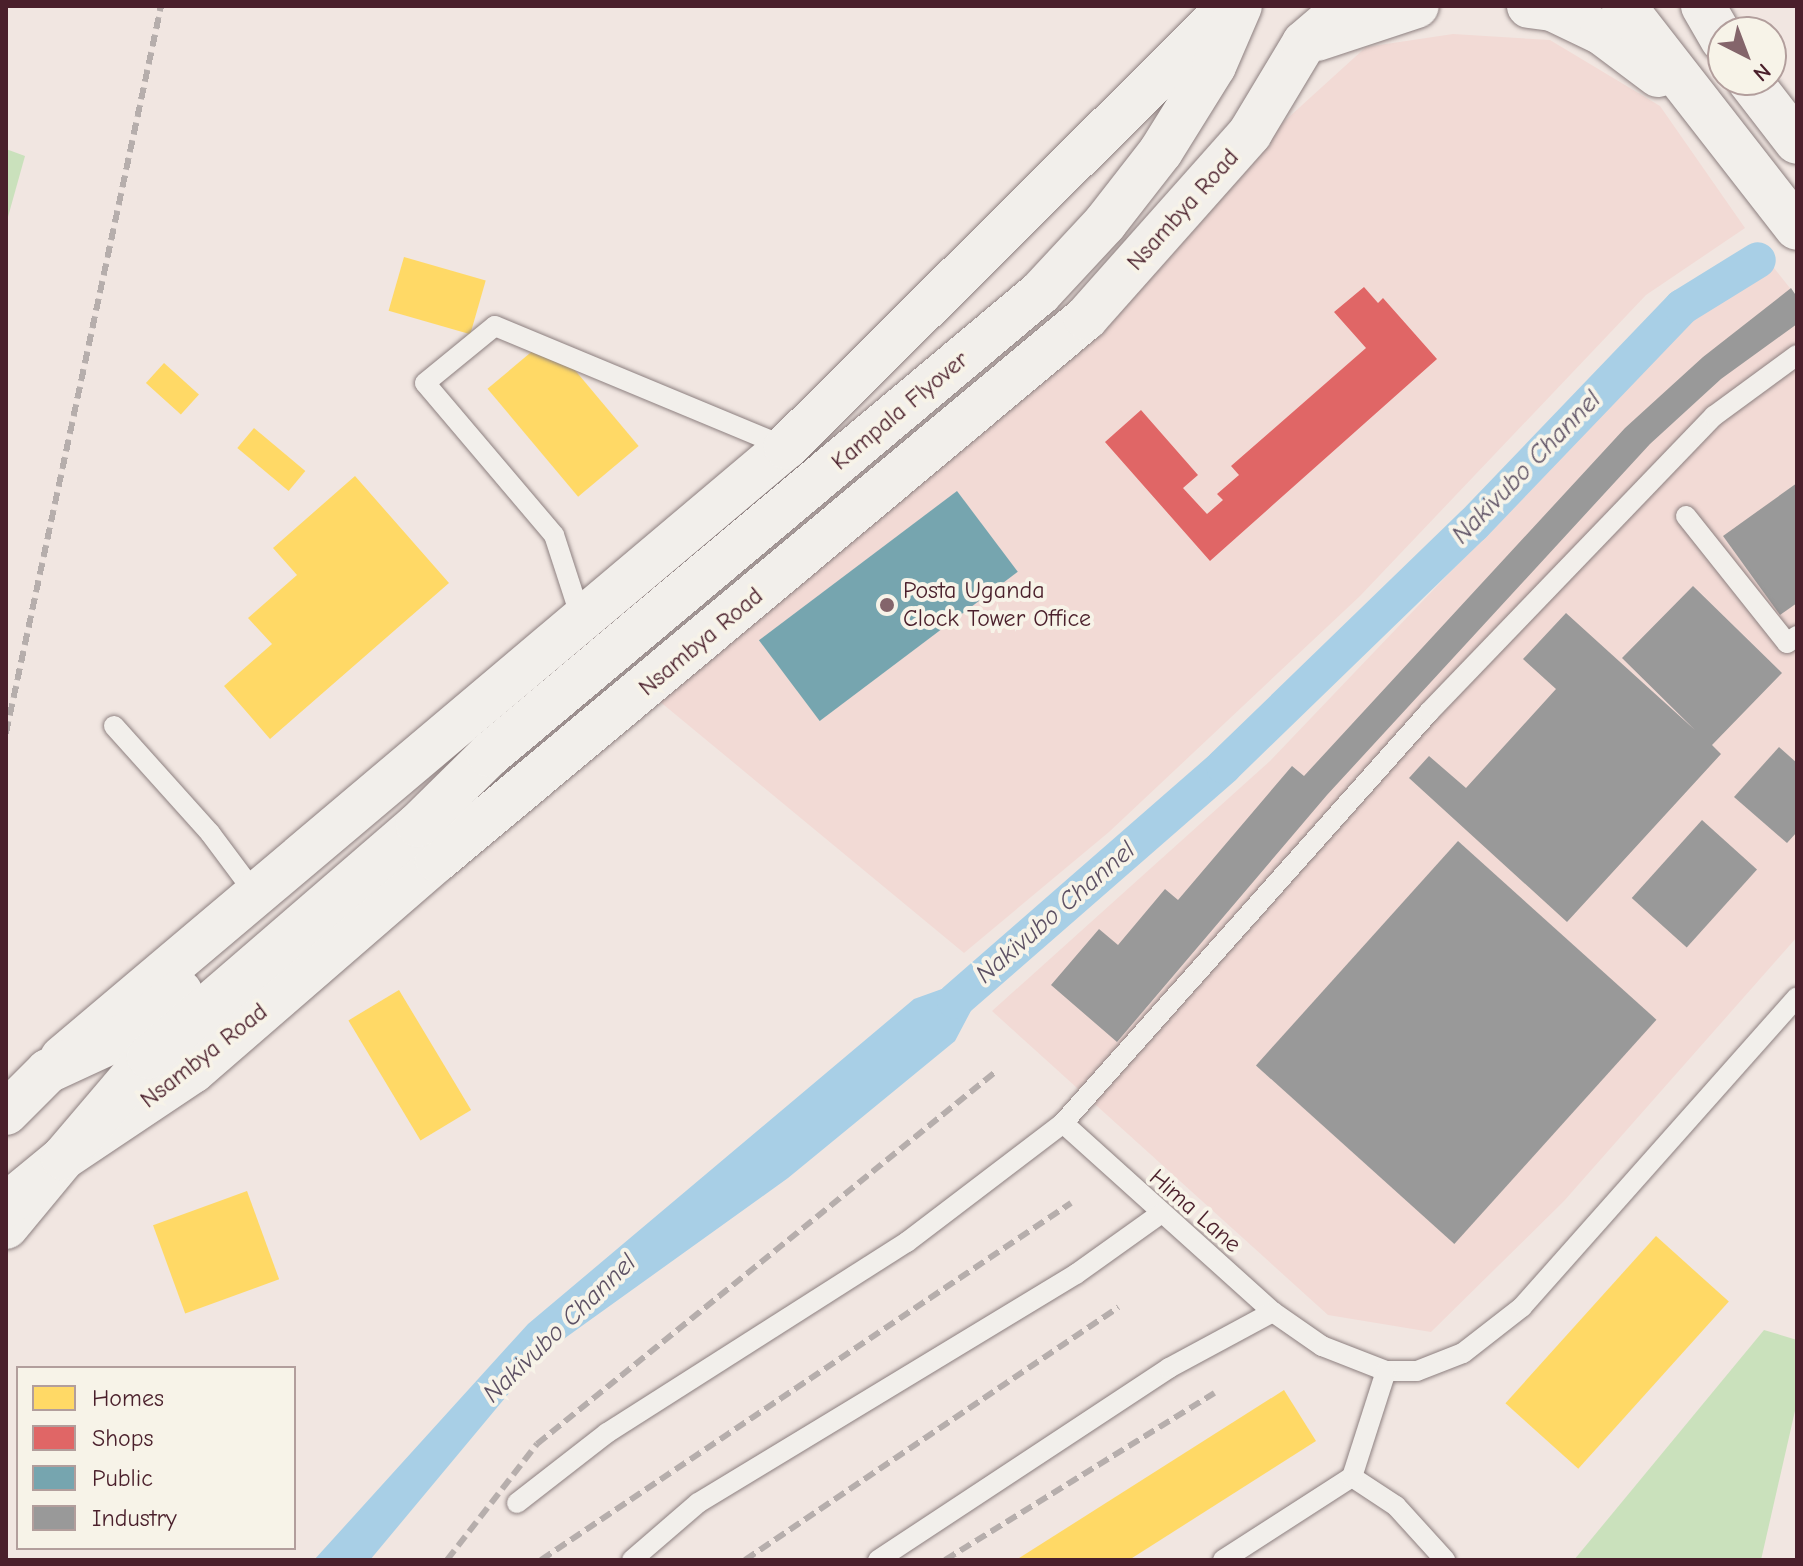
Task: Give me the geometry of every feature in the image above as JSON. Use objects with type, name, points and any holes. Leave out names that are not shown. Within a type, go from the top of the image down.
[{"type":"main road","points":[[6,1103],[48,1071],[254,892],[582,622],[786,447],[1230,6]]},
{"type":"main road","name":"Kampala Flyover","points":[[489,755],[1040,293],[1105,223],[1161,151],[1214,66],[1240,6]]},
{"type":"main road","name":"Nsambya Road","points":[[6,1227],[63,1158],[193,1071],[437,860],[1086,318],[1250,133],[1304,43],[1347,6]]},
{"type":"main road","points":[[1304,43],[1417,6]]},
{"type":"main road","points":[[1529,6],[1552,9],[1602,33],[1713,120]]},
{"type":"main road","points":[[1624,6],[1797,228]]},
{"type":"main road","points":[[1761,96],[1797,142]]},
{"type":"main road","points":[[6,1205],[63,1158],[149,1057],[418,825],[489,755]]},
{"type":"main road","points":[[6,1113],[48,1071],[128,1034],[404,814],[489,755]]},
{"type":"lane","points":[[582,622],[554,535],[425,383],[495,326],[786,447]]},
{"type":"lane","points":[[517,1503],[607,1433],[907,1242],[1063,1123],[1440,700],[1714,416],[1797,355]]},
{"type":"lane","points":[[1686,516],[1787,643],[1797,636]]},
{"type":"lane","points":[[114,726],[210,833],[254,892]]},
{"type":"lane","name":"Hima Lane","points":[[1063,1123],[1160,1214],[1273,1312],[1322,1346],[1386,1371],[1417,1371],[1463,1353],[1522,1307],[1797,997]]},
{"type":"lane","points":[[632,1560],[698,1503],[1076,1274],[1160,1214]]},
{"type":"lane","points":[[878,1560],[1169,1368],[1273,1312]]},
{"type":"lane","points":[[1223,1560],[1352,1477],[1386,1371]]},
{"type":"lane","points":[[1352,1477],[1396,1506],[1445,1560]]},
{"type":"shaded area","points":[[1453,34],[1550,40],[1660,106],[1745,228],[1646,295],[1360,596],[1109,832],[964,953],[641,686],[996,383],[1366,47]]},
{"type":"shaded area","points":[[1770,263],[1797,297],[1797,937],[1564,1201],[1431,1332],[1328,1315],[992,1011],[1270,761],[1690,321]]},
{"type":"green space","points":[[6,149],[25,156],[6,224]]},
{"type":"green space","points":[[1764,1330],[1797,1340],[1797,1402],[1761,1560],[1574,1560]]},
{"type":"water","points":[[992,971],[955,1041],[788,1178],[540,1356],[370,1560],[314,1560],[528,1324],[914,999]]},
{"type":"building: Homes","points":[[404,257],[486,280],[470,334],[389,311]]},
{"type":"building: Homes","points":[[548,338],[639,446],[578,497],[487,389]]},
{"type":"building: Homes","points":[[164,363],[199,394],[181,415],[146,383]]},
{"type":"building: Homes","points":[[254,428],[305,471],[289,491],[237,448]]},
{"type":"building: Homes","points":[[355,476],[449,583],[270,739],[224,686],[272,644],[248,618],[297,575],[273,548]]},
{"type":"building: Homes","points":[[399,990],[471,1110],[421,1140],[348,1020]]},
{"type":"building: Homes","points":[[247,1191],[279,1279],[185,1314],[153,1225]]},
{"type":"building: Homes","points":[[1656,1236],[1729,1302],[1578,1469],[1505,1403]]},
{"type":"building: Homes","points":[[1284,1390],[1316,1441],[1129,1560],[1016,1560]]},
{"type":"building: Shops","points":[[1364,287],[1378,303],[1383,298],[1437,359],[1210,561],[1105,442],[1141,410],[1198,475],[1183,488],[1207,514],[1223,500],[1217,494],[1239,475],[1231,466],[1366,348],[1334,312]]},
{"type":"building: Public","name":"Posta Uganda Clock Tower Office","points":[[957,491],[1018,572],[820,721],[759,640]]},
{"type":"building: Industry","points":[[1791,288],[1797,297],[1797,324],[1721,379],[1650,444],[1327,795],[1117,1042],[1051,985],[1099,929],[1118,945],[1165,889],[1178,900],[1292,766],[1304,776],[1625,428],[1703,357]]},
{"type":"building: Industry","points":[[1797,483],[1797,603],[1780,615],[1723,536]]},
{"type":"building: Industry","points":[[1693,586],[1782,673],[1712,745],[1721,754],[1567,922],[1409,778],[1429,756],[1466,788],[1556,689],[1523,659],[1566,613],[1695,730],[1622,658]]},
{"type":"building: Industry","points":[[1779,747],[1797,763],[1797,832],[1787,843],[1734,797]]},
{"type":"building: Industry","points":[[1702,820],[1757,870],[1687,948],[1632,898]]},
{"type":"building: Industry","points":[[1458,841],[1656,1020],[1454,1244],[1256,1065]]},
{"type":"waterway","name":"Nakivubo Channel","points":[[955,1001],[1224,766],[1473,525],[1682,307],[1758,260]]},
{"type":"railway","points":[[6,733],[161,6]]},
{"type":"railway","points":[[447,1560],[537,1444],[994,1073]]},
{"type":"railway","points":[[541,1560],[1071,1203]]},
{"type":"railway","points":[[745,1560],[1118,1307]]},
{"type":"railway","points":[[945,1560],[1214,1393]]},
{"type":"place","name":"Posta Uganda Clock Tower Office","points":[[887,605]]}]
